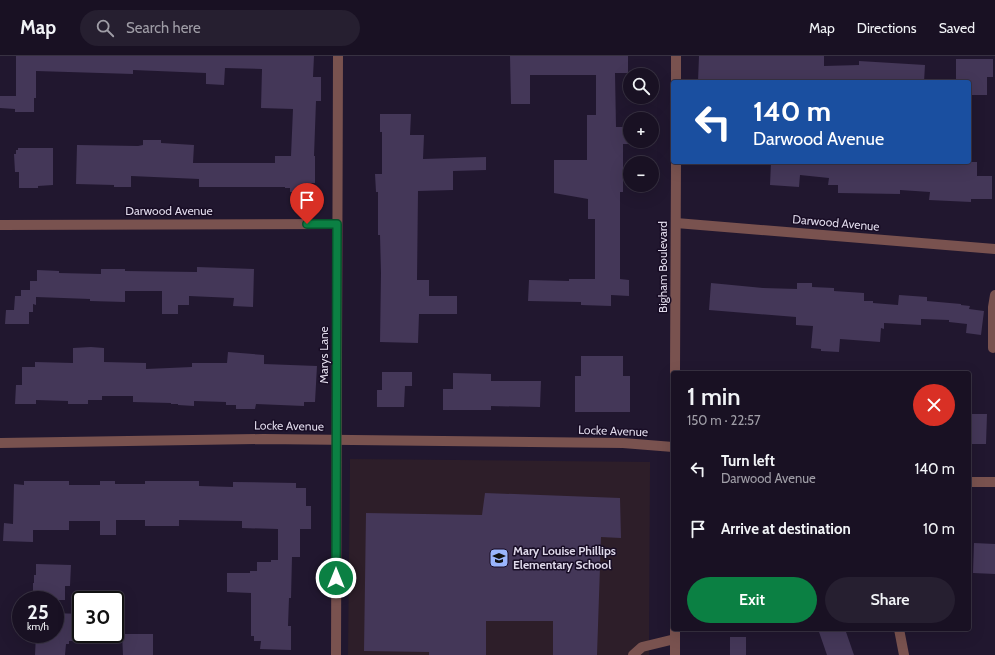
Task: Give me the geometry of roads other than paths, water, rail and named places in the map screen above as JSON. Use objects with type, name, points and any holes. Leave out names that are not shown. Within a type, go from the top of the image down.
[{"type":"street","name":"Marys Lane","points":[[336,655],[338,56]]},
{"type":"street","points":[[676,56],[676,80]]},
{"type":"street","name":"Bigham Boulevard","points":[[675,371],[676,164]]},
{"type":"street","name":"Darwood Avenue","points":[[676,223],[995,249]]},
{"type":"street","name":"Darwood Avenue","points":[[0,225],[337,224]]},
{"type":"street","points":[[993,348],[993,307],[995,295]]},
{"type":"street","name":"Locke Avenue","points":[[0,443],[263,439],[623,443],[671,447]]},
{"type":"street","points":[[971,482],[995,482]]},
{"type":"street","points":[[900,631],[904,655]]},
{"type":"street","points":[[633,655],[642,647],[675,634],[675,655]]},
{"type":"place","name":"Mary Louise Phillips Elementary School","points":[[499,558]]}]
